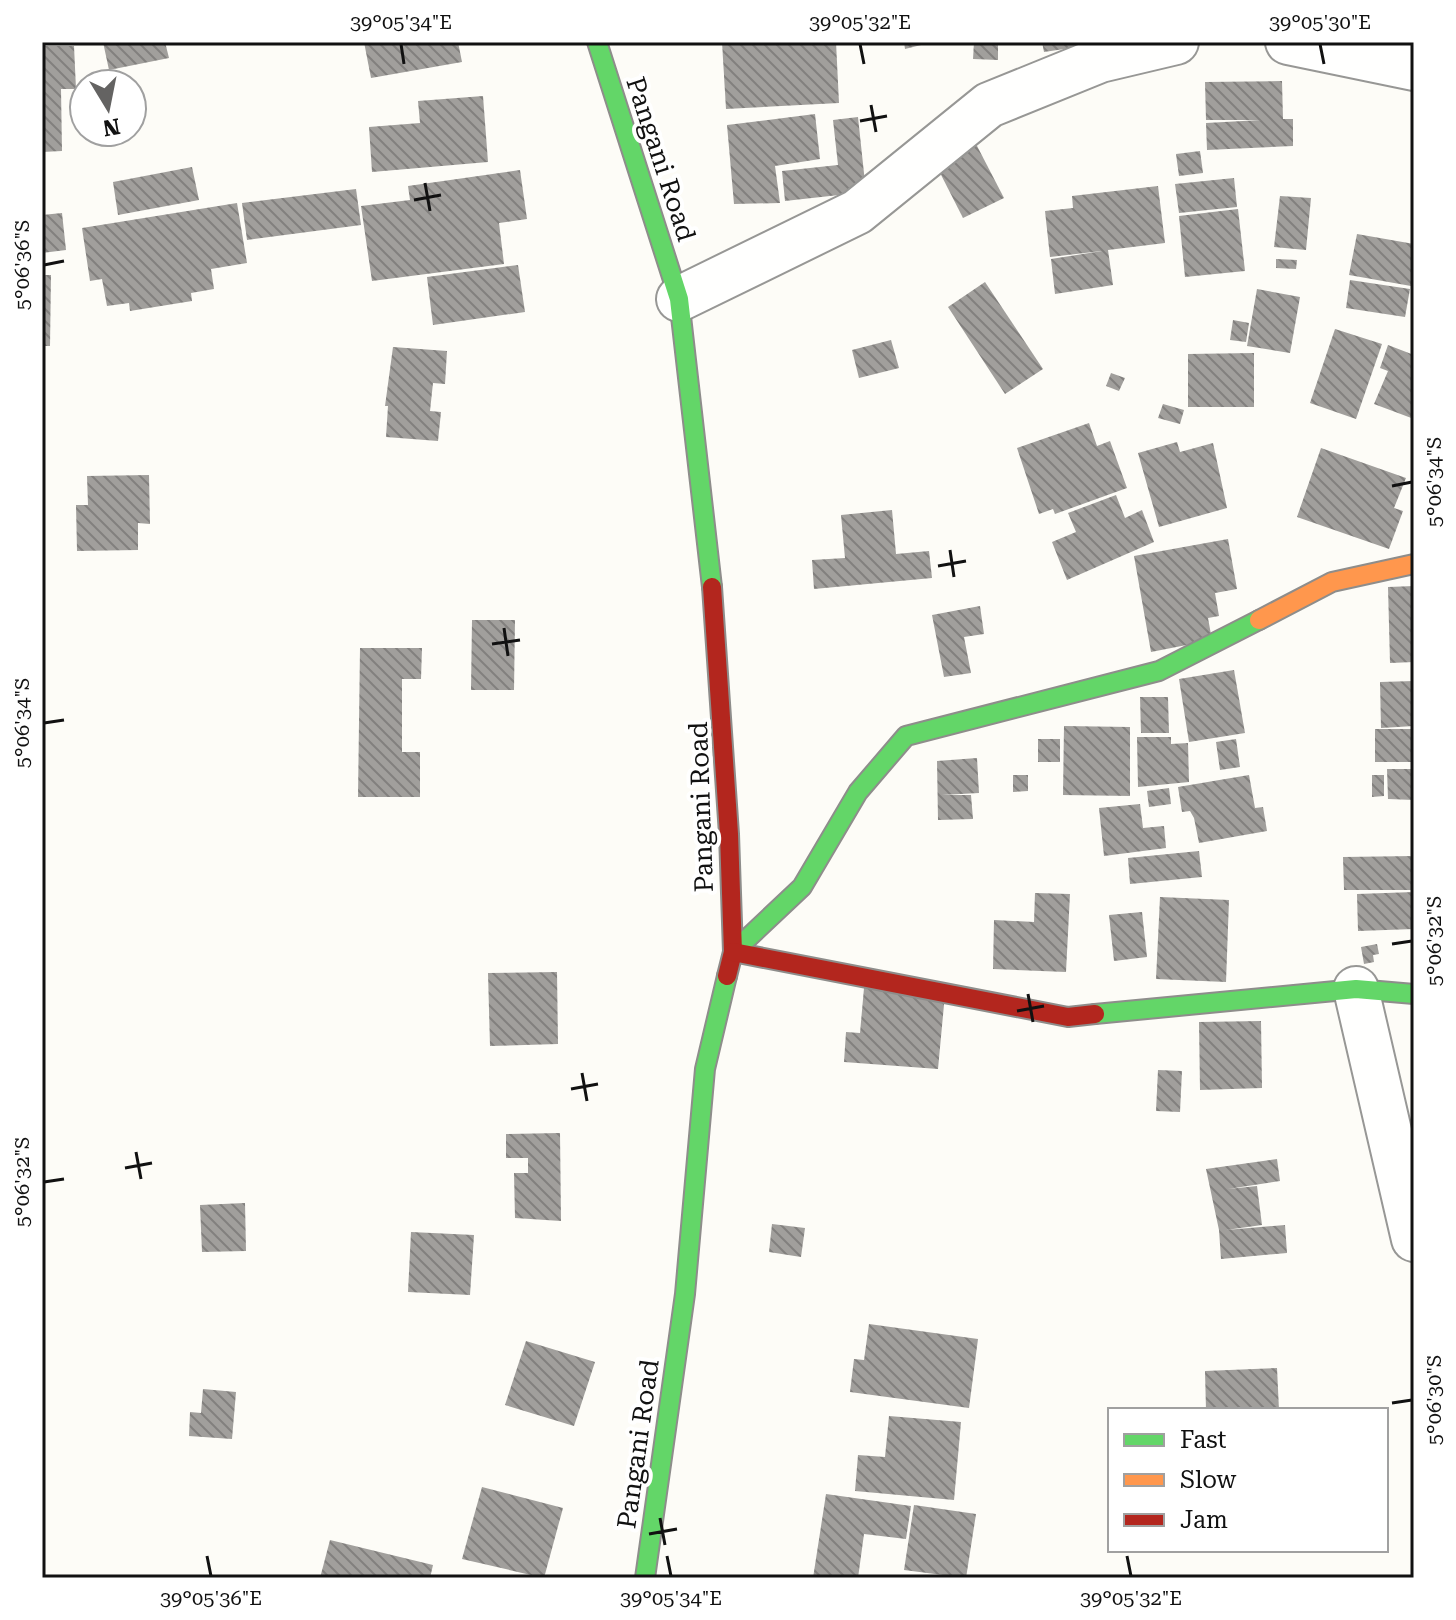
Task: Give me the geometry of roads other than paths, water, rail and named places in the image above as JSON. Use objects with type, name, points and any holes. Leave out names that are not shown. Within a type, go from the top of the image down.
[{"type":"main road","name":"Pangani Road","points":[[597,42],[679,299],[719,643],[733,952],[705,1069],[685,1294],[645,1578]]},
{"type":"main road","points":[[733,952],[802,887],[858,792],[906,736],[1159,671],[1332,582],[1414,564]]},
{"type":"main road","points":[[733,952],[1068,1017],[1356,989],[1414,994]]},
{"type":"street","points":[[679,299],[857,212],[989,105],[1100,60],[1176,42]]},
{"type":"street","points":[[1288,42],[1414,68]]},
{"type":"street","points":[[1356,989],[1414,1239]]}]
